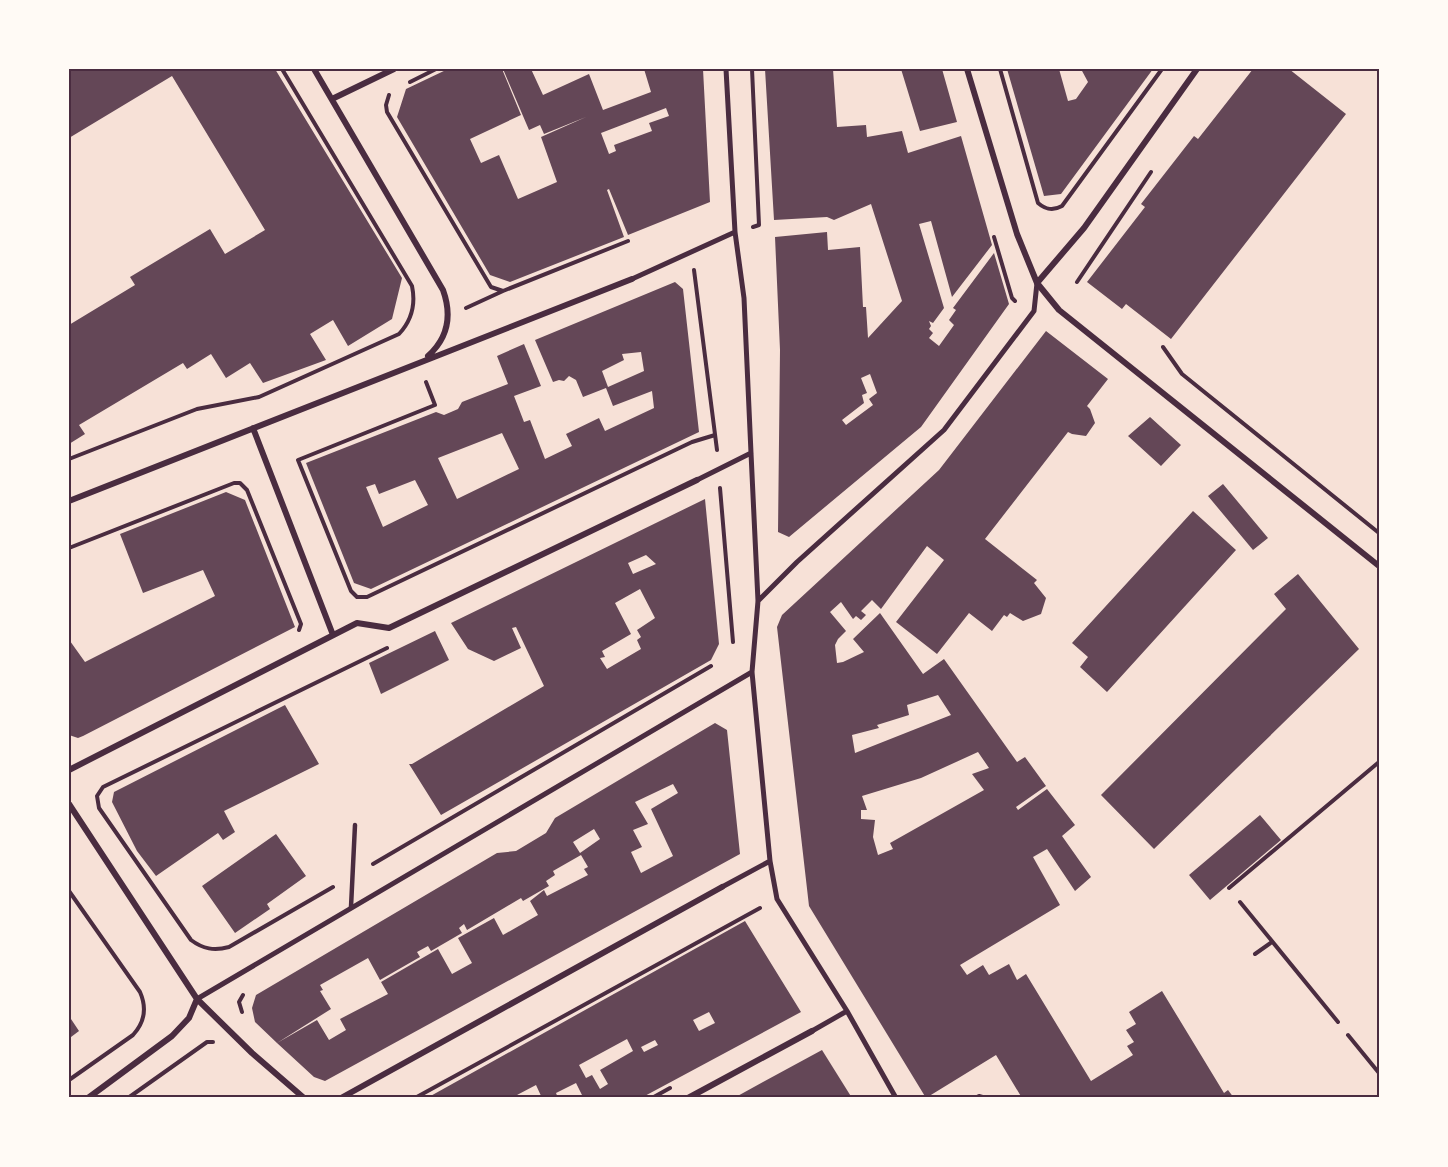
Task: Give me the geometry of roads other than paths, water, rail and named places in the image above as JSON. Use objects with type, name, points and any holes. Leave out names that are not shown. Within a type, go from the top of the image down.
[{"type":"street","points":[[314,69],[443,290],[449,310],[446,329],[441,341],[424,360]]},
{"type":"street","points":[[332,99],[393,69]]},
{"type":"street","points":[[726,69],[735,232],[744,298],[758,601],[752,672],[770,861],[777,900],[847,1011],[896,1098]]},
{"type":"street","points":[[967,69],[1017,234],[1037,283],[1059,310],[1379,566]]},
{"type":"street","points":[[758,601],[797,562],[945,430],[1034,311],[1037,283],[1084,228],[1197,69]]},
{"type":"street","points":[[69,501],[632,279],[735,232]]},
{"type":"street","points":[[254,428],[333,635]]},
{"type":"street","points":[[69,770],[357,623],[389,628],[751,453]]},
{"type":"street","points":[[88,1098],[172,1036],[189,1018],[197,999],[752,672]]},
{"type":"street","points":[[69,804],[197,999],[252,1053],[304,1098]]},
{"type":"street","points":[[341,1098],[770,861]]},
{"type":"street","points":[[688,1098],[847,1011]]},
{"type":"lane","points":[[351,907],[355,825]]}]
